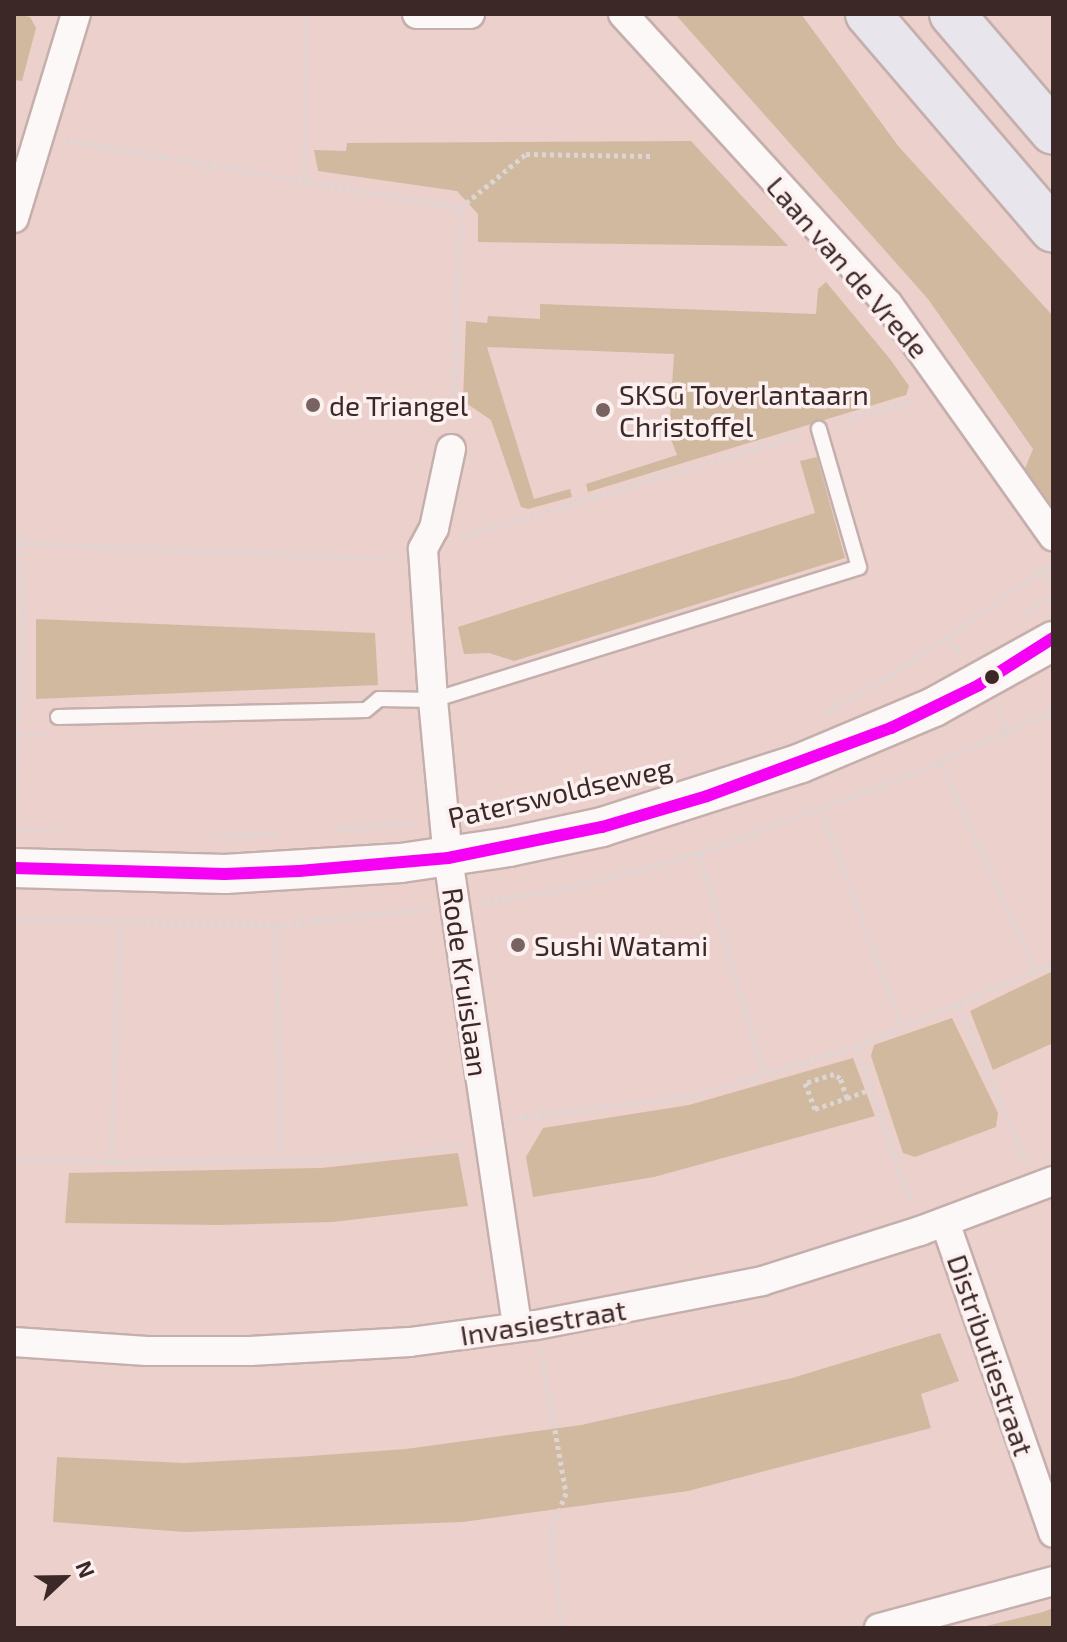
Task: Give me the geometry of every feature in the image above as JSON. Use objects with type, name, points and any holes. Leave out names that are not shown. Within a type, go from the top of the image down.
[{"type":"highway","points":[[868,14],[1053,230]]},
{"type":"highway","points":[[952,14],[1053,132]]},
{"type":"main road","name":"Paterswoldseweg","points":[[14,868],[225,874],[448,858],[602,827],[801,763],[934,707],[1050,642]]},
{"type":"street","points":[[14,218],[76,14]]},
{"type":"street","points":[[417,14],[470,14]]},
{"type":"street","name":"Laan van de Vrede","points":[[623,14],[888,304],[1053,536]]},
{"type":"street","name":"Rode Kruislaan","points":[[451,449],[434,528],[423,549],[433,700],[448,858],[490,1131],[526,1325]]},
{"type":"street","name":"Invasiestraat","points":[[14,1342],[147,1351],[250,1351],[410,1342],[526,1325],[762,1281],[933,1227],[1046,1184]]},
{"type":"street","name":"Distributiestraat","points":[[933,1227],[1053,1533]]},
{"type":"street","points":[[879,1628],[1053,1581]]},
{"type":"lane","points":[[58,717],[366,710],[379,699],[433,700],[859,567],[819,429]]},
{"type":"path","points":[[305,180],[306,14]]},
{"type":"path","points":[[38,135],[460,208]]},
{"type":"path","points":[[451,449],[460,208],[526,154],[650,156]]},
{"type":"path","points":[[19,543],[390,560],[950,389]]},
{"type":"path","points":[[14,528],[19,543],[23,611],[14,839]]},
{"type":"path","points":[[814,719],[886,678],[1053,564]]},
{"type":"path","points":[[1045,569],[1053,581]]},
{"type":"path","points":[[1016,619],[1053,595]]},
{"type":"path","points":[[944,636],[956,650],[968,650]]},
{"type":"path","points":[[940,762],[1036,971]]},
{"type":"path","name":"Paterswoldseweg","points":[[328,830],[444,819],[643,775]]},
{"type":"path","points":[[821,810],[902,1027]]},
{"type":"path","points":[[14,829],[59,831]]},
{"type":"path","points":[[207,837],[283,833]]},
{"type":"path","points":[[699,853],[764,1074]]},
{"type":"path","points":[[111,1162],[120,923]]},
{"type":"path","points":[[276,925],[281,1160]]},
{"type":"path","points":[[14,1158],[111,1162],[281,1160],[393,1154],[490,1131],[691,1096],[857,1046],[1053,963]]},
{"type":"path","points":[[958,1005],[1046,1184]]},
{"type":"path","points":[[857,1046],[872,1089],[933,1227]]},
{"type":"path","points":[[847,1098],[840,1078],[834,1074],[805,1083],[815,1109],[847,1098],[872,1089]]},
{"type":"path","points":[[526,1325],[566,1493],[550,1534],[562,1628]]},
{"type":"shaded area","points":[[14,14],[30,17],[36,28],[22,81],[14,80]]},
{"type":"shaded area","points":[[675,14],[801,14],[899,147],[1053,316],[1053,518],[1024,471],[1033,449],[928,299]]},
{"type":"shaded area","points":[[691,141],[788,246],[478,242],[478,214],[457,191],[318,171],[314,150],[346,151],[347,143]]},
{"type":"shaded area","points":[[826,282],[890,359],[909,386],[906,395],[588,492],[586,484],[677,455],[669,434],[674,354],[487,347],[534,499],[570,489],[572,497],[528,509],[521,507],[491,420],[463,401],[466,321],[487,323],[488,316],[540,319],[540,304],[816,314],[818,289]]},
{"type":"shaded area","points":[[817,457],[845,558],[514,661],[489,653],[464,654],[458,627],[815,513],[800,461]]},
{"type":"shaded area","points":[[36,619],[375,633],[378,685],[36,699]]},
{"type":"shaded area","points":[[1053,971],[1053,1043],[993,1070],[970,1011]]},
{"type":"shaded area","points":[[952,1018],[998,1113],[996,1127],[915,1157],[903,1153],[871,1056],[874,1045]]},
{"type":"shaded area","points":[[853,1058],[875,1116],[654,1177],[533,1197],[526,1157],[543,1128],[689,1105]]},
{"type":"shaded area","points":[[458,1153],[468,1206],[333,1222],[219,1225],[65,1223],[69,1173],[321,1168]]},
{"type":"shaded area","points":[[940,1333],[959,1381],[921,1394],[931,1428],[688,1491],[463,1522],[185,1532],[53,1522],[57,1457],[184,1463],[296,1457],[406,1449],[581,1425],[792,1378]]},
{"type":"shaded area","points":[[1053,1608],[1053,1628],[978,1628],[1043,1612]]},
{"type":"transit line","points":[[14,868],[225,874],[299,871],[448,858],[602,827],[707,796],[891,728],[979,685],[1053,638]]},
{"type":"place","name":"de Triangel","points":[[313,405]]},
{"type":"place","name":"SKSG Toverlantaarn Christoffel","points":[[603,410]]},
{"type":"place","name":"Sushi Watami","points":[[518,945]]}]
